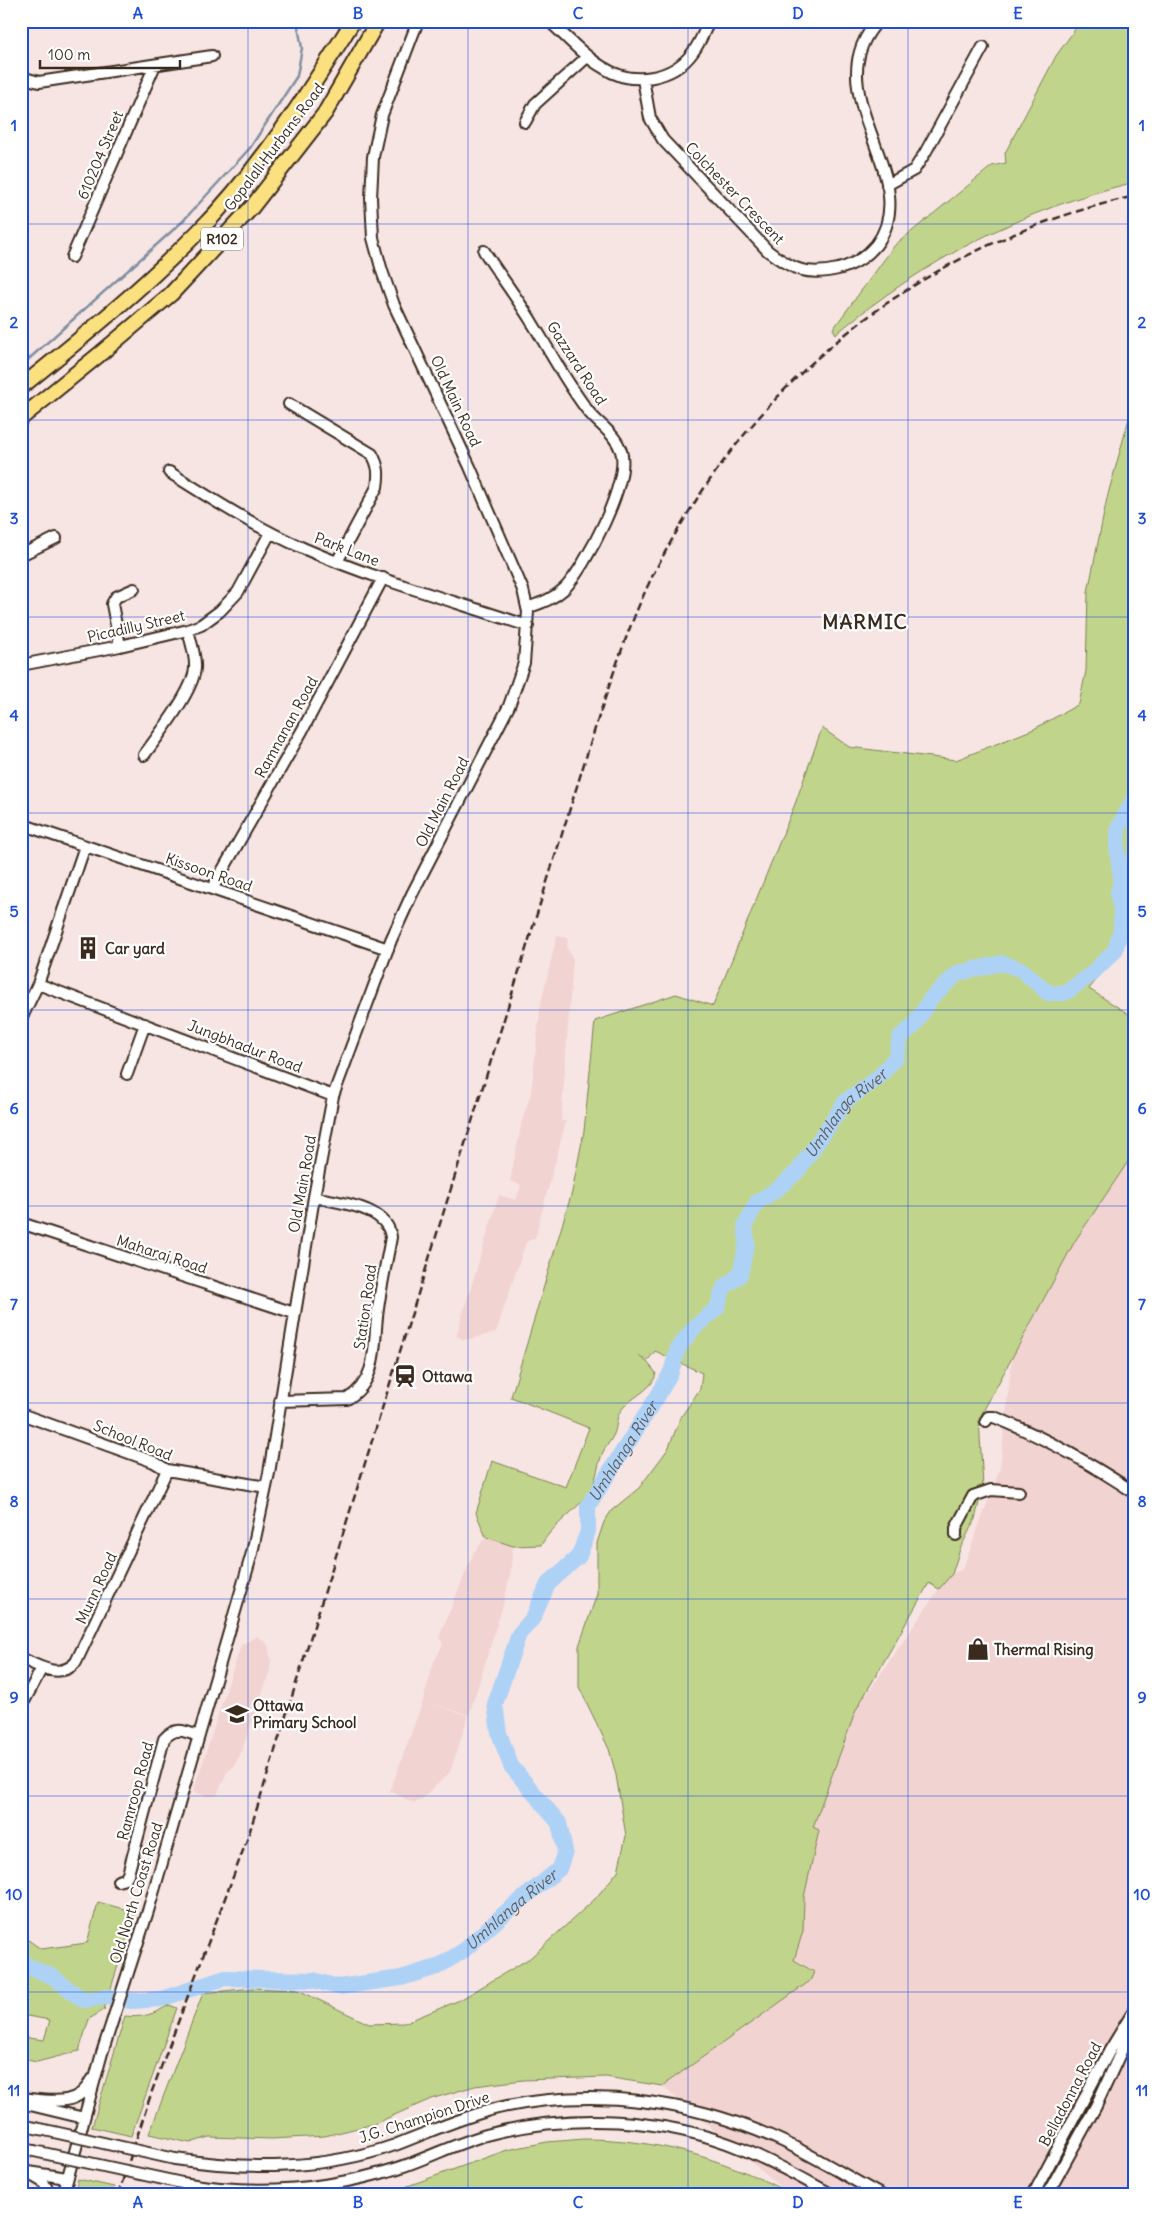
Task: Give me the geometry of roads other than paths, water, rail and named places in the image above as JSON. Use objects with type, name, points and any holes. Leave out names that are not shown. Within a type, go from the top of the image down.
[{"type":"main road","name":"Gopalall Hurbans Road","points":[[21,387],[98,324],[199,231],[235,191],[289,119],[353,21]]},
{"type":"main road","name":"Gopalall Hurbans Road","points":[[21,418],[171,294],[252,207],[324,113],[378,21]]},
{"type":"street","name":"Old Main Road","points":[[234,1617],[263,1504],[294,1313],[333,1096],[388,949],[412,894],[509,706],[524,663],[528,626],[523,590],[470,467],[394,305],[373,238],[370,198],[373,157],[382,115],[418,21]]},
{"type":"street","points":[[549,21],[587,57],[622,77],[643,79],[660,75],[678,66],[692,53],[708,21]]},
{"type":"street","name":"Colchester Crescent","points":[[643,79],[650,118],[663,140],[768,251],[786,265],[803,272],[823,272],[849,266],[868,255],[886,228],[890,208],[888,185],[858,94],[857,64],[864,41],[878,21]]},
{"type":"street","points":[[888,185],[914,170],[983,47]]},
{"type":"street","points":[[21,77],[39,82],[212,56]]},
{"type":"street","points":[[525,122],[539,100],[587,57]]},
{"type":"street","name":"610204 Street","points":[[72,257],[155,65]]},
{"type":"street","name":"Gazzard Road","points":[[484,251],[531,320],[589,412],[605,426],[622,452],[618,484],[607,517],[577,573],[553,599],[527,608]]},
{"type":"street","points":[[289,404],[372,454],[377,464],[379,473],[377,487],[337,562]]},
{"type":"street","name":"Park Lane","points":[[169,472],[270,533],[337,562],[528,626]]},
{"type":"street","name":"Picadilly Street","points":[[21,665],[120,646],[188,630],[201,625],[238,592],[270,533]]},
{"type":"street","points":[[21,555],[56,538]]},
{"type":"street","name":"Ramnanan Road","points":[[212,889],[302,731],[383,578]]},
{"type":"street","points":[[120,646],[112,604],[116,598],[134,589]]},
{"type":"street","points":[[144,755],[170,719],[192,680],[196,664],[188,630]]},
{"type":"street","name":"Kissoon Road","points":[[21,824],[388,949]]},
{"type":"street","points":[[21,1019],[38,984],[85,846]]},
{"type":"street","name":"Jungbhadur Road","points":[[38,984],[333,1096]]},
{"type":"street","points":[[127,1074],[145,1024]]},
{"type":"street","name":"Station Road","points":[[280,1401],[347,1399],[354,1395],[367,1377],[376,1349],[378,1310],[390,1237],[389,1226],[373,1212],[314,1197]]},
{"type":"street","name":"Maharaj Road","points":[[21,1223],[294,1313]]},
{"type":"street","name":"School Road","points":[[21,1414],[154,1462],[167,1470],[266,1487]]},
{"type":"street","points":[[986,1421],[988,1417],[994,1417],[1034,1433],[1100,1470],[1135,1493]]},
{"type":"street","name":"Munn Road","points":[[21,1658],[42,1668],[54,1671],[71,1668],[76,1662],[167,1470]]},
{"type":"street","points":[[253,1484],[263,1504]]},
{"type":"street","points":[[956,1535],[956,1528],[973,1496],[991,1490],[1019,1492]]},
{"type":"street","name":"Old North Coast Road","points":[[63,2195],[102,2054],[158,1878],[234,1617]]},
{"type":"street","points":[[21,1707],[42,1668]]},
{"type":"street","name":"Ramroop Road","points":[[118,1881],[126,1879],[128,1874],[164,1739],[172,1731],[176,1730],[198,1736]]},
{"type":"street","name":"Belladonna Road","points":[[1033,2195],[1115,2042],[1135,2009]]},
{"type":"street","name":"Belladonna Road","points":[[1047,2195],[1096,2106],[1135,2021]]},
{"type":"street","points":[[21,2098],[57,2101],[74,2098],[88,2086],[102,2054]]},
{"type":"street","name":"J.G. Champion Drive","points":[[21,2125],[175,2159],[237,2167],[306,2164],[365,2154],[394,2145],[454,2121],[498,2108],[563,2099],[621,2099],[664,2104],[729,2120],[783,2142],[881,2195]]},
{"type":"street","points":[[21,2103],[84,2118]]},
{"type":"street","points":[[21,2148],[182,2183],[225,2189],[264,2190],[320,2186],[398,2168],[489,2134],[523,2127],[555,2123],[617,2122],[671,2128],[719,2141],[770,2161],[833,2195]]},
{"type":"street","points":[[21,2171],[67,2178]]},
{"type":"street","points":[[21,2171],[43,2182],[51,2195]]},
{"type":"waterway","points":[[21,366],[182,222],[250,148],[297,76],[302,48],[297,21]]},
{"type":"waterway","name":"Umhlanga River","points":[[21,1963],[53,1977],[83,2000],[106,1997],[132,2001],[161,1999],[225,1978],[313,1980],[338,1987],[401,1978],[437,1967],[463,1951],[506,1912],[559,1869],[565,1851],[559,1823],[511,1766],[499,1733],[495,1704],[519,1634],[533,1618],[548,1584],[579,1556],[588,1531],[588,1506],[659,1394],[671,1372],[678,1348],[694,1328],[717,1308],[724,1287],[740,1275],[747,1242],[745,1225],[757,1202],[776,1190],[797,1172],[846,1101],[879,1077],[896,1057],[900,1037],[914,1026],[931,998],[958,973],[1002,963],[1022,970],[1048,993],[1065,993],[1089,976],[1115,951],[1121,929],[1118,893],[1121,879],[1117,849],[1118,828],[1135,797]]},
{"type":"railway","points":[[118,2195],[152,2091],[247,1840],[598,719],[631,625],[655,571],[696,501],[742,437],[794,380],[852,329],[915,285],[984,248],[1057,218],[1135,196]]},
{"type":"place","name":"Car yard","points":[[88,948]]},
{"type":"place","name":"Ottawa","points":[[405,1376]]},
{"type":"place","name":"Thermal Rising","points":[[978,1649]]},
{"type":"place","name":"Ottawa Primary School","points":[[237,1714]]},
{"type":"district","name":"MARMIC","points":[[865,621]]}]
